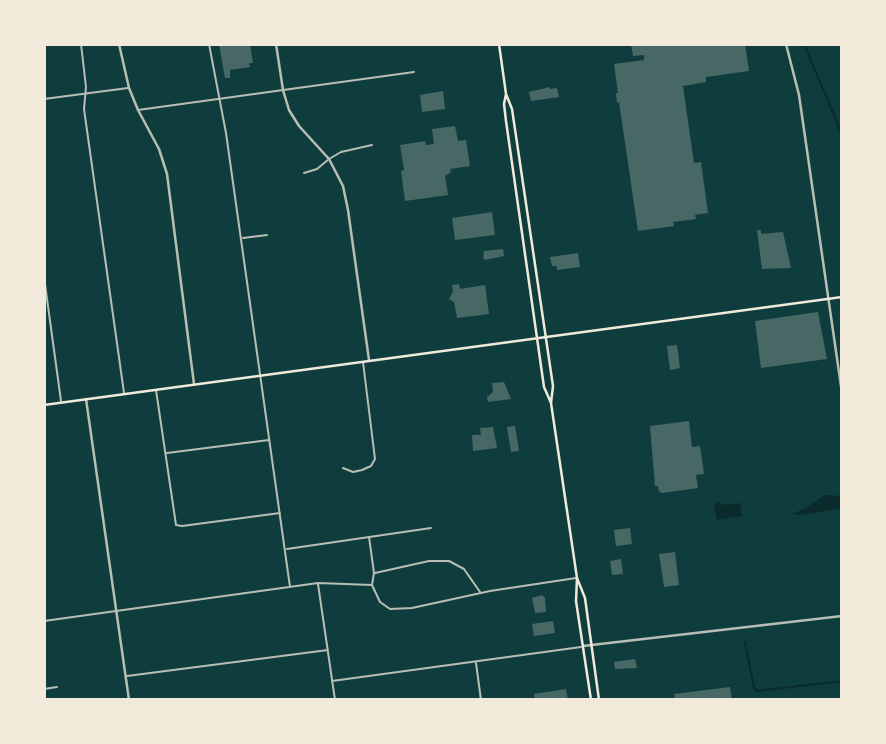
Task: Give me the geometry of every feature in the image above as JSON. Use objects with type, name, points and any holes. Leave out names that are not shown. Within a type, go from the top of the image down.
[{"type":"main road","points":[[499,44],[506,94],[512,109],[546,336],[553,386],[551,403],[577,578],[576,601],[591,700]]},
{"type":"main road","points":[[506,94],[506,121],[544,387],[551,403]]},
{"type":"main road","points":[[44,405],[842,296]]},
{"type":"main road","points":[[577,578],[585,598],[599,700]]},
{"type":"street","points":[[81,44],[85,109],[124,394]]},
{"type":"street","points":[[119,44],[129,88],[159,149],[167,174],[194,384]]},
{"type":"street","points":[[209,44],[242,239],[290,587]]},
{"type":"street","points":[[276,44],[283,90],[295,121],[329,159],[339,176],[346,199],[369,360]]},
{"type":"street","points":[[786,44],[798,88],[842,393]]},
{"type":"street","points":[[138,110],[414,72]]},
{"type":"street","points":[[44,99],[129,88]]},
{"type":"street","points":[[304,173],[317,169],[347,150],[372,145]]},
{"type":"street","points":[[242,239],[267,235]]},
{"type":"street","points":[[44,276],[61,402]]},
{"type":"street","points":[[343,468],[353,472],[362,470],[371,466],[375,459],[362,361]]},
{"type":"street","points":[[156,389],[174,521],[177,526],[280,513]]},
{"type":"street","points":[[86,399],[129,700]]},
{"type":"street","points":[[165,454],[270,439]]},
{"type":"street","points":[[285,550],[432,528]]},
{"type":"street","points":[[369,537],[374,573],[372,585],[380,602],[390,609],[398,610],[481,593],[577,578]]},
{"type":"street","points":[[374,573],[429,561],[449,561],[464,569],[481,593]]},
{"type":"street","points":[[44,621],[318,583],[372,585]]},
{"type":"street","points":[[318,583],[335,700]]},
{"type":"street","points":[[332,681],[583,646],[842,615]]},
{"type":"street","points":[[125,676],[328,650]]},
{"type":"street","points":[[475,662],[481,700]]},
{"type":"street","points":[[44,689],[57,687]]},
{"type":"water","points":[[825,495],[842,496],[842,508],[802,515],[792,514],[806,508]]},
{"type":"water","points":[[718,502],[725,505],[740,503],[742,516],[717,520],[714,507]]},
{"type":"building","points":[[219,44],[250,44],[253,63],[249,63],[250,67],[230,70],[230,78],[225,78]]},
{"type":"building","points":[[631,44],[745,44],[749,71],[706,77],[706,82],[683,86],[694,163],[701,162],[708,213],[695,215],[696,219],[673,222],[674,226],[638,231],[619,102],[617,103],[614,64],[644,60],[644,55],[633,56]]},
{"type":"building","points":[[557,88],[559,97],[531,101],[529,92]]},
{"type":"building","points":[[443,91],[445,109],[422,112],[420,95]]},
{"type":"building","points":[[455,126],[458,141],[466,140],[470,166],[450,169],[451,172],[445,176],[448,195],[405,201],[400,145],[425,141],[426,145],[434,144],[432,129]]},
{"type":"building","points":[[492,212],[495,235],[455,240],[452,218]]},
{"type":"building","points":[[757,230],[761,230],[761,234],[783,232],[791,268],[762,269]]},
{"type":"building","points":[[503,249],[504,256],[485,260],[483,258],[484,251]]},
{"type":"building","points":[[578,253],[580,267],[557,270],[557,266],[552,266],[550,257]]},
{"type":"building","points":[[459,284],[460,289],[485,285],[489,314],[457,318],[454,302],[449,299],[453,291],[452,285]]},
{"type":"building","points":[[818,312],[827,359],[761,368],[755,321]]},
{"type":"building","points":[[677,345],[680,368],[670,370],[667,346]]},
{"type":"building","points":[[504,382],[511,399],[488,402],[487,397],[493,392],[492,383]]},
{"type":"building","points":[[689,421],[692,447],[700,446],[704,474],[696,475],[698,488],[662,493],[658,486],[655,486],[650,426]]},
{"type":"building","points":[[515,426],[519,451],[511,452],[507,427]]},
{"type":"building","points":[[493,427],[497,448],[473,451],[472,435],[481,435],[480,428]]},
{"type":"building","points":[[630,528],[632,544],[616,546],[614,530]]},
{"type":"building","points":[[675,552],[679,585],[664,587],[659,554]]},
{"type":"building","points":[[621,559],[623,574],[612,575],[610,561]]},
{"type":"building","points":[[542,595],[545,598],[546,612],[535,613],[532,598]]},
{"type":"building","points":[[553,621],[555,633],[534,636],[532,624]]},
{"type":"building","points":[[635,659],[637,668],[615,669],[614,662]]},
{"type":"building","points":[[730,687],[732,700],[675,700],[674,694]]},
{"type":"building","points":[[566,689],[568,700],[535,700],[534,694]]},
{"type":"waterway","points":[[804,44],[842,134]]},
{"type":"waterway","points":[[745,642],[754,688],[757,691],[842,681]]}]
